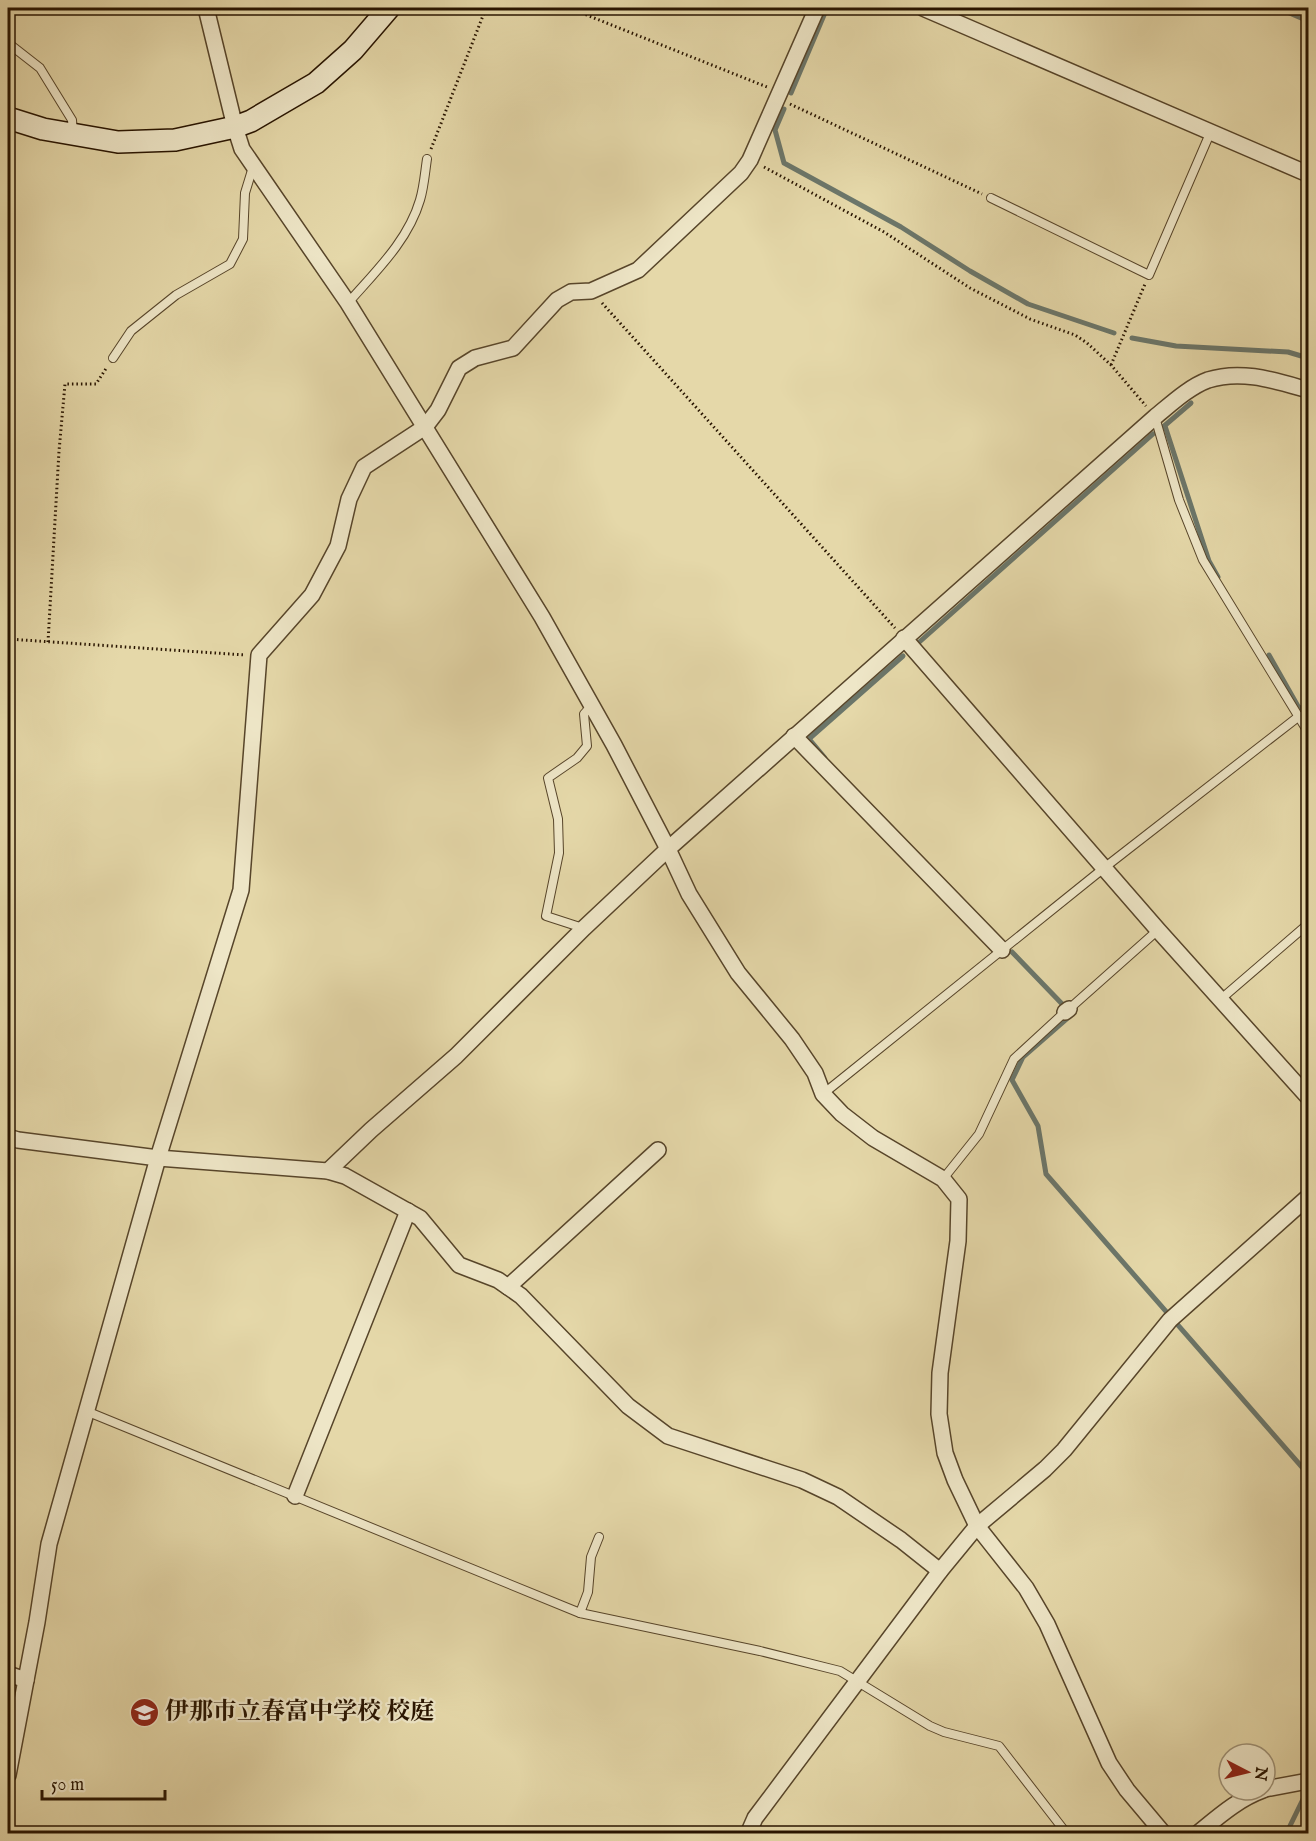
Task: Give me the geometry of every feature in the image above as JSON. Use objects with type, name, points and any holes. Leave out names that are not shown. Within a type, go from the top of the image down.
[{"type":"main road","points":[[8,118],[74,136],[118,142],[175,140],[235,127],[251,121],[316,83],[352,50],[389,8]]},
{"type":"street","points":[[206,8],[242,149],[348,303],[542,617],[592,705],[668,849],[689,894],[738,973],[792,1039],[815,1072],[823,1094],[842,1114],[873,1138],[942,1179],[959,1199],[958,1241],[940,1373],[939,1414],[948,1462],[977,1526],[1026,1588],[1047,1624],[1109,1763],[1127,1790],[1164,1833]]},
{"type":"street","points":[[8,1775],[37,1622],[49,1544],[158,1158],[241,890],[259,656],[312,595],[338,546],[349,499],[364,467],[425,427],[438,411],[459,368],[476,358],[513,348],[557,300],[571,292],[591,291],[638,270],[741,173],[750,160],[817,8]]},
{"type":"street","points":[[923,8],[1308,174]]},
{"type":"street","points":[[328,1171],[456,1056],[584,928],[668,849],[1155,417],[1184,394],[1207,381],[1230,375],[1250,376],[1308,390]]},
{"type":"street","points":[[904,638],[1158,930],[1308,1097]]},
{"type":"street","points":[[795,736],[1002,950]]},
{"type":"street","points":[[8,1137],[158,1158],[328,1171],[345,1176],[420,1218],[459,1265],[498,1280],[521,1296],[628,1406],[668,1436],[802,1480],[838,1497],[901,1540],[940,1571]]},
{"type":"street","points":[[508,1287],[658,1150]]},
{"type":"street","points":[[748,1833],[755,1818],[940,1571],[977,1526],[1064,1450],[1173,1318],[1308,1197]]},
{"type":"street","points":[[295,1496],[408,1211]]},
{"type":"street","points":[[8,1674],[26,1680]]},
{"type":"street","points":[[1277,1787],[1308,1781]]},
{"type":"street","points":[[1197,1833],[1239,1802]]},
{"type":"lane","points":[[8,43],[40,68],[72,120],[74,136]]},
{"type":"lane","points":[[991,198],[1149,275],[1211,131]]},
{"type":"lane","points":[[348,303],[393,251],[410,223],[420,201],[427,159]]},
{"type":"lane","points":[[113,358],[131,331],[176,294],[230,264],[243,239],[245,193],[254,166]]},
{"type":"lane","points":[[1155,417],[1179,500],[1203,560],[1308,732]]},
{"type":"lane","points":[[584,928],[546,916],[559,853],[558,819],[548,778],[577,758],[586,746],[584,714],[592,705]]},
{"type":"lane","points":[[823,1094],[1104,868],[1298,717],[1308,715]]},
{"type":"lane","points":[[1221,999],[1308,924]]},
{"type":"lane","points":[[942,1179],[980,1134],[1014,1059],[1158,930]]},
{"type":"lane","points":[[85,1410],[580,1613],[805,1661],[840,1671],[930,1726],[944,1732],[999,1746],[1067,1833]]},
{"type":"lane","points":[[580,1613],[588,1592],[591,1557],[599,1537]]},
{"type":"path","points":[[427,159],[486,8]]},
{"type":"path","points":[[569,8],[779,95],[991,198]]},
{"type":"path","points":[[1292,8],[1308,15]]},
{"type":"path","points":[[750,160],[884,232],[970,288],[1030,319],[1075,335],[1111,365],[1155,417]]},
{"type":"path","points":[[1111,365],[1149,275]]},
{"type":"path","points":[[591,291],[904,638]]},
{"type":"path","points":[[48,642],[65,384],[96,384],[113,358]]},
{"type":"path","points":[[8,639],[259,656]]},
{"type":"waterway","points":[[791,93],[827,8]]},
{"type":"waterway","points":[[1278,8],[1308,21]]},
{"type":"waterway","points":[[784,109],[775,130],[784,163],[901,227],[970,271],[1028,304],[1114,333]]},
{"type":"waterway","points":[[1132,338],[1176,346],[1288,352],[1308,358]]},
{"type":"waterway","points":[[1163,427],[1191,403]]},
{"type":"waterway","points":[[1165,426],[1209,561],[1218,577]]},
{"type":"waterway","points":[[916,645],[1153,434]]},
{"type":"waterway","points":[[1269,655],[1299,708],[1308,707]]},
{"type":"waterway","points":[[825,758],[810,738],[903,656]]},
{"type":"waterway","points":[[1012,952],[1066,1008]]},
{"type":"waterway","points":[[1071,1015],[1023,1057],[1012,1080],[1038,1126],[1046,1174],[1308,1474]]},
{"type":"waterway","points":[[1286,1834],[1308,1789]]},
{"type":"place","name":"伊那市立春富中学校 校庭","points":[[144,1712]]}]
